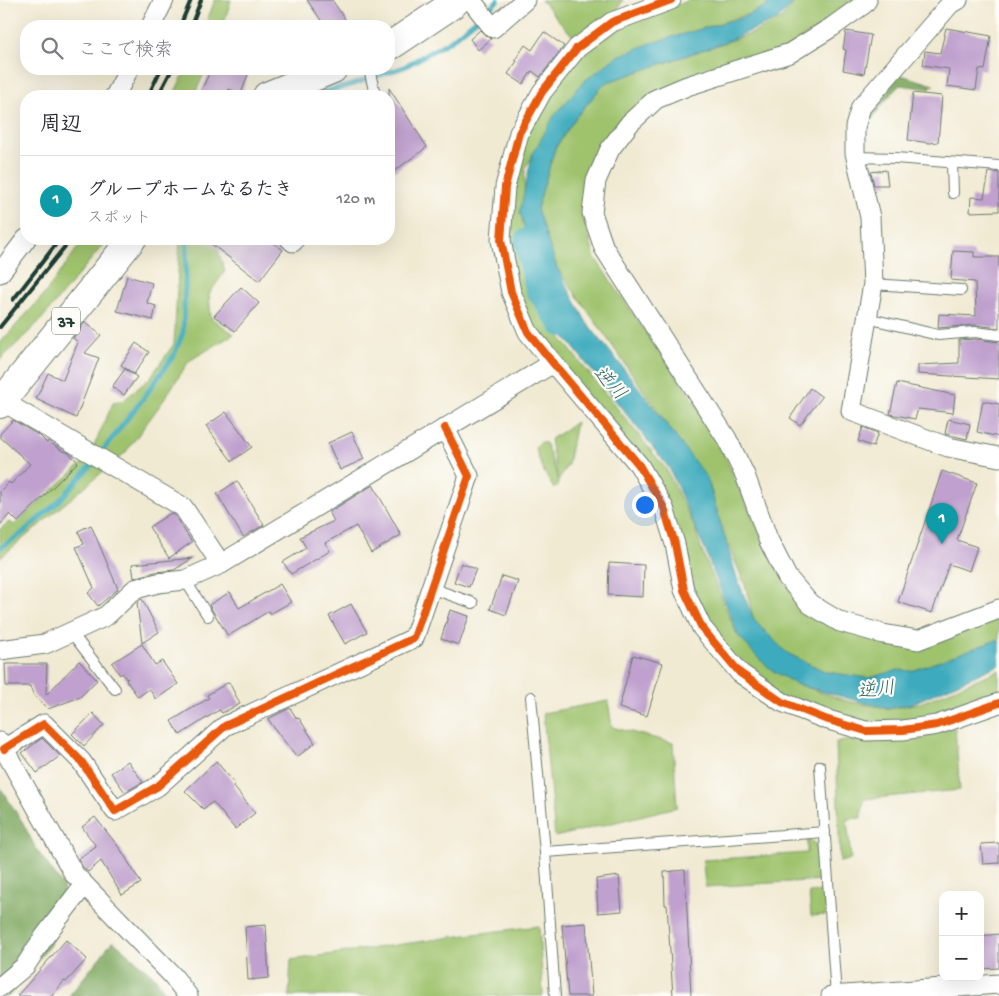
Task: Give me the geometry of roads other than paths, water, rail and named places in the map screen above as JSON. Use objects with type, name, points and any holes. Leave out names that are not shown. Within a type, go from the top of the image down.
[{"type":"main road","points":[[395,42],[453,4],[472,7]]},
{"type":"main road","points":[[282,90],[318,75]]},
{"type":"main road","name":"37","points":[[1,402],[127,245]]},
{"type":"street","points":[[154,20],[164,0]]},
{"type":"street","points":[[472,7],[493,28],[525,0]]},
{"type":"street","points":[[671,0],[612,22],[577,48],[542,92],[519,133],[505,187],[501,240],[511,292],[528,332],[639,465],[664,508],[675,544],[684,590],[702,628],[740,673],[782,702],[826,719],[866,731],[903,730],[937,725],[999,704]]},
{"type":"street","points":[[866,0],[864,4],[832,27],[790,53],[687,86],[656,99],[630,122],[610,149],[596,181],[592,213],[604,248],[726,439],[745,475],[768,540],[787,577],[810,604],[840,622],[883,634],[918,640],[999,609]]},
{"type":"street","points":[[958,0],[951,3],[861,107],[855,127],[856,157],[870,217],[873,284],[852,411],[948,447],[999,457]]},
{"type":"street","points":[[118,90],[126,75]]},
{"type":"street","points":[[0,273],[21,245]]},
{"type":"street","points":[[0,650],[46,644],[106,616],[135,589],[158,583],[185,580],[221,564],[552,363]]},
{"type":"street","points":[[1,402],[183,507],[221,564]]},
{"type":"street","points":[[188,996],[173,976],[74,874],[2,745],[44,724],[81,761],[115,811],[158,786],[225,726],[414,638],[469,476],[445,428]]},
{"type":"street","points":[[0,987],[25,966],[44,936],[84,885]]},
{"type":"street","points":[[831,996],[999,984]]},
{"type":"lane","points":[[370,75],[373,89]]},
{"type":"lane","points":[[856,157],[999,166]]},
{"type":"lane","points":[[952,163],[953,193]]},
{"type":"lane","points":[[873,284],[961,290]]},
{"type":"lane","points":[[867,318],[938,335],[975,332],[999,335]]},
{"type":"lane","points":[[185,580],[208,616]]},
{"type":"lane","points":[[431,588],[473,603]]},
{"type":"lane","points":[[72,632],[116,689]]},
{"type":"lane","points":[[531,696],[545,852],[555,996]]},
{"type":"lane","points":[[820,766],[836,996]]},
{"type":"lane","points":[[545,852],[825,832]]},
{"type":"water","points":[[777,0],[796,0],[778,19],[723,43],[605,83],[576,117],[555,148],[537,209],[557,268],[587,323],[707,478],[737,578],[754,620],[787,653],[826,672],[868,678],[898,670],[912,671],[999,639],[999,665],[911,704],[890,708],[796,684],[773,671],[757,657],[738,635],[703,545],[669,468],[546,313],[520,211],[532,155],[554,116],[583,82],[616,57],[651,43],[744,17]]},
{"type":"waterway","points":[[395,70],[404,67],[450,41],[498,0]]},
{"type":"waterway","points":[[331,90],[380,75]]},
{"type":"waterway","name":"逆川","points":[[529,242],[540,288],[563,322]]},
{"type":"waterway","points":[[100,454],[174,355],[183,333],[187,245]]},
{"type":"waterway","points":[[0,548],[20,535],[59,501],[95,461]]},
{"type":"railway","points":[[183,20],[191,0]]},
{"type":"railway","points":[[193,20],[201,0]]},
{"type":"railway","points":[[151,90],[158,75]]},
{"type":"railway","points":[[161,90],[169,75]]},
{"type":"railway","points":[[13,300],[55,245]]},
{"type":"railway","points":[[0,327],[66,245]]},
{"type":"place","name":"グループホームなるたき","points":[[942,544]]}]
